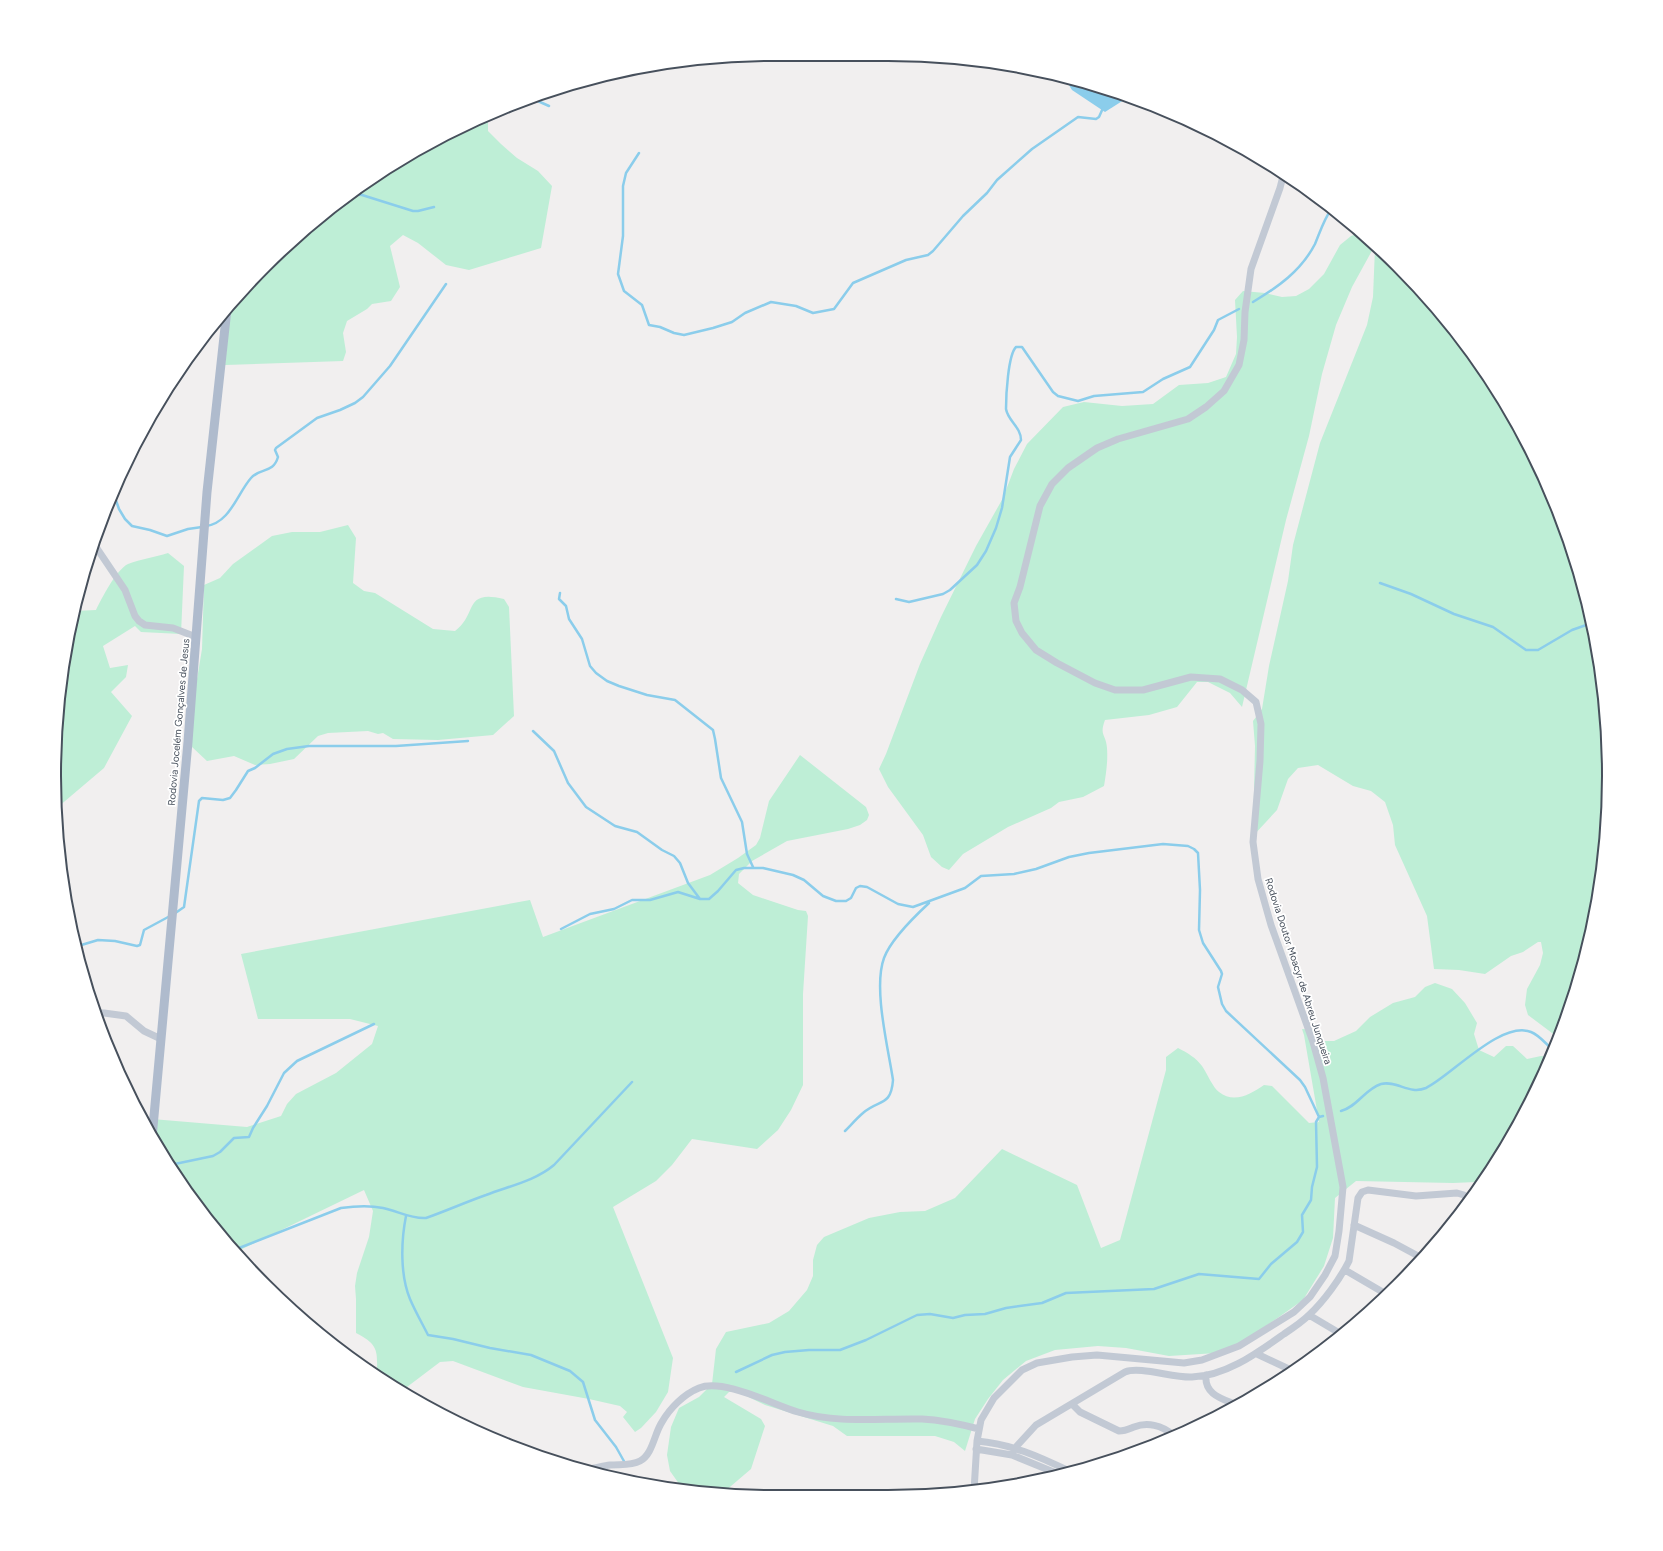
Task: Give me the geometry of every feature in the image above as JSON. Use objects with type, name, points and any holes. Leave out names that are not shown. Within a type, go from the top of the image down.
[{"type":"main road","name":"Rodovia Jocelém Gonçalves de Jesus","points":[[153,1126],[188,742],[208,492],[226,319]]},
{"type":"street","name":"Rodovia Doutor Moacyr de Abreu Junqueira","points":[[974,1485],[978,1429],[981,1420],[994,1398],[1022,1370],[1037,1363],[1096,1355],[1164,1362],[1195,1362],[1211,1358],[1239,1346],[1294,1312],[1310,1297],[1325,1275],[1335,1256],[1343,1186],[1323,1078],[1271,925],[1258,879],[1253,842],[1260,761],[1261,724],[1256,702],[1242,690],[1220,679],[1191,677],[1143,690],[1115,690],[1095,683],[1036,650],[1022,633],[1016,621],[1014,603],[1020,587],[1040,506],[1052,484],[1068,468],[1097,448],[1118,439],[1188,418],[1206,407],[1224,391],[1239,365],[1244,340],[1245,312],[1251,268],[1282,180]]},
{"type":"street","points":[[98,550],[125,590],[135,616],[139,621],[145,625],[173,628],[196,637]]},
{"type":"street","points":[[102,1013],[126,1016],[144,1031],[161,1039]]},
{"type":"street","points":[[1012,1455],[1015,1448],[1032,1428],[1128,1370],[1182,1377],[1206,1376],[1224,1370],[1257,1354],[1309,1315],[1340,1277],[1349,1261],[1358,1198],[1360,1194],[1365,1191],[1416,1196],[1457,1193],[1465,1196]]},
{"type":"street","points":[[1354,1225],[1417,1255]]},
{"type":"street","points":[[1344,1270],[1382,1292]]},
{"type":"street","points":[[1309,1315],[1336,1331]]},
{"type":"street","points":[[1257,1354],[1287,1368]]},
{"type":"street","points":[[1206,1376],[1206,1384],[1212,1394],[1230,1402]]},
{"type":"street","points":[[598,1467],[633,1464],[641,1461],[651,1447],[661,1422],[674,1406],[686,1395],[706,1386],[726,1386],[799,1412],[826,1417],[856,1420],[922,1419],[952,1422],[978,1429]]},
{"type":"street","points":[[1072,1404],[1080,1412],[1119,1431],[1125,1431],[1140,1425],[1153,1425],[1170,1432]]},
{"type":"street","points":[[977,1441],[1003,1444],[1064,1468]]},
{"type":"street","points":[[976,1449],[1012,1455],[1049,1471]]},
{"type":"green space","points":[[488,121],[488,131],[517,158],[538,171],[552,186],[541,248],[469,270],[446,265],[418,243],[403,235],[390,246],[400,287],[391,301],[372,304],[367,309],[347,321],[343,333],[346,352],[343,361],[225,365],[230,314],[238,304],[270,270],[304,238],[379,181],[418,157]]},
{"type":"green space","points":[[1355,235],[1372,250],[1352,287],[1336,325],[1322,374],[1309,436],[1286,520],[1242,707],[1230,693],[1208,682],[1197,682],[1177,707],[1149,715],[1105,720],[1103,732],[1107,748],[1107,758],[1104,786],[1083,797],[1059,802],[1051,808],[1008,827],[963,854],[949,870],[942,867],[931,857],[923,835],[888,787],[879,769],[920,664],[941,617],[976,546],[1003,498],[1014,469],[1027,444],[1063,407],[1084,402],[1122,406],[1153,404],[1179,385],[1208,383],[1226,377],[1236,354],[1237,337],[1235,300],[1243,291],[1265,293],[1282,297],[1296,296],[1309,289],[1324,274],[1340,245]]},
{"type":"green space","points":[[1375,253],[1425,304],[1482,379],[1506,418],[1528,459],[1548,502],[1578,591],[1596,682],[1602,776],[1600,822],[1596,869],[1588,915],[1578,960],[1553,1034],[1528,1015],[1525,1005],[1527,989],[1540,965],[1543,953],[1541,942],[1538,942],[1523,952],[1511,956],[1485,974],[1459,970],[1434,969],[1427,916],[1395,845],[1393,825],[1385,802],[1371,791],[1353,786],[1318,765],[1298,768],[1288,779],[1277,810],[1253,836],[1255,746],[1253,721],[1262,709],[1269,666],[1288,581],[1293,545],[1320,443],[1367,325],[1373,297]]},
{"type":"green space","points":[[348,525],[356,538],[353,583],[364,591],[375,593],[433,629],[455,631],[467,617],[473,605],[482,597],[504,599],[509,607],[514,716],[493,735],[438,740],[393,739],[383,733],[378,734],[368,731],[328,733],[318,736],[294,759],[270,764],[255,765],[234,756],[207,761],[192,747],[186,746],[202,649],[204,585],[220,578],[233,564],[272,536],[292,532],[320,532]]},
{"type":"green space","points":[[168,553],[184,566],[181,634],[141,632],[135,626],[103,646],[110,668],[128,665],[126,677],[111,692],[132,716],[104,768],[62,803],[61,776],[67,682],[81,611],[96,610],[114,578],[123,567],[138,561]]},
{"type":"green space","points":[[800,755],[866,807],[869,815],[867,820],[860,825],[848,829],[787,841],[752,861],[739,874],[738,883],[753,895],[798,910],[806,911],[808,916],[803,994],[803,1085],[791,1110],[778,1130],[757,1149],[692,1139],[672,1165],[656,1181],[613,1207],[673,1358],[668,1392],[656,1412],[641,1428],[635,1432],[623,1417],[627,1412],[620,1406],[523,1387],[453,1361],[440,1362],[407,1387],[379,1370],[377,1369],[376,1350],[369,1341],[356,1333],[355,1286],[357,1273],[369,1237],[373,1211],[364,1190],[241,1250],[181,1172],[152,1123],[152,1119],[247,1127],[281,1116],[287,1104],[296,1094],[336,1073],[372,1044],[378,1026],[350,1019],[258,1019],[241,954],[530,900],[543,937],[710,875],[756,845],[760,838],[769,801]]},
{"type":"green space","points":[[1435,983],[1452,989],[1465,1003],[1477,1023],[1474,1034],[1479,1050],[1494,1057],[1506,1046],[1513,1046],[1527,1059],[1545,1056],[1528,1092],[1506,1133],[1475,1182],[1356,1181],[1335,1198],[1333,1238],[1324,1266],[1303,1300],[1245,1340],[1217,1353],[1169,1356],[1126,1348],[1098,1346],[1055,1350],[1026,1361],[1003,1380],[988,1399],[975,1419],[965,1451],[954,1442],[935,1436],[847,1436],[833,1426],[765,1405],[738,1392],[729,1392],[724,1397],[761,1419],[765,1426],[751,1469],[729,1488],[679,1483],[670,1471],[667,1455],[671,1427],[679,1408],[699,1397],[712,1384],[716,1349],[726,1332],[769,1323],[789,1311],[807,1290],[813,1276],[813,1260],[817,1245],[824,1237],[869,1218],[900,1212],[925,1211],[955,1198],[1002,1149],[1077,1185],[1101,1248],[1120,1240],[1166,1070],[1166,1057],[1178,1048],[1188,1054],[1202,1066],[1212,1084],[1225,1096],[1242,1096],[1254,1092],[1264,1085],[1272,1086],[1309,1123],[1319,1122],[1302,1029],[1320,1030],[1320,1041],[1334,1041],[1356,1031],[1370,1017],[1393,1003],[1415,997],[1425,987]]},
{"type":"water","points":[[1068,84],[1122,101],[1105,112],[1072,90]]},
{"type":"waterway","points":[[539,102],[549,106]]},
{"type":"waterway","points":[[639,153],[626,173],[623,186],[623,236],[618,274],[624,291],[642,305],[649,325],[684,335],[732,322],[745,313],[771,302],[796,306],[813,313],[834,309],[853,283],[906,260],[928,255],[963,216],[987,193],[997,180],[1032,149],[1078,117],[1096,119],[1099,117],[1103,108]]},
{"type":"waterway","points":[[360,195],[413,211],[434,207]]},
{"type":"waterway","points":[[1253,302],[1288,278],[1303,262],[1315,244],[1328,214]]},
{"type":"waterway","points":[[206,526],[214,524],[227,514],[251,478],[259,472],[273,466],[278,457],[275,450],[276,448],[317,418],[340,410],[355,403],[363,397],[390,366],[446,284]]},
{"type":"waterway","points":[[896,599],[909,602],[943,594],[950,590],[977,565],[986,551],[996,528],[1002,508],[1010,457],[1021,440],[1019,431],[1009,417],[1006,409],[1009,367],[1013,351],[1016,347],[1022,347],[1053,392],[1058,396],[1078,401],[1094,396],[1143,392],[1163,379],[1190,367],[1214,330],[1218,320],[1239,309]]},
{"type":"waterway","points":[[116,500],[125,519],[132,526],[167,536],[188,529],[202,527]]},
{"type":"waterway","points":[[1380,583],[1411,594],[1454,614],[1493,627],[1526,650],[1538,650],[1572,630],[1586,625]]},
{"type":"waterway","points":[[560,593],[559,599],[566,606],[569,619],[582,639],[590,666],[596,673],[607,681],[619,686],[647,695],[675,700],[713,730],[721,778],[742,822],[747,854],[753,867]]},
{"type":"waterway","points":[[533,731],[554,751],[568,783],[586,807],[615,826],[637,832],[662,850],[674,856],[680,863],[688,883],[700,899]]},
{"type":"waterway","points":[[174,914],[184,907],[199,801],[202,798],[223,800],[230,798],[248,771],[255,768],[273,754],[287,749],[309,746],[396,746],[468,741]]},
{"type":"waterway","points":[[561,929],[590,914],[614,909],[632,900],[650,900],[678,892],[700,899],[709,899],[736,870],[744,868],[763,868],[793,875],[804,880],[823,896],[836,901],[846,901],[851,898],[856,888],[860,886],[867,887],[898,904],[913,907],[965,888],[981,876],[1014,874],[1036,869],[1069,857],[1089,853],[1163,844],[1188,846],[1198,853],[1200,890],[1199,930],[1203,943],[1222,974],[1218,987],[1222,1004],[1226,1011],[1300,1080],[1305,1087],[1319,1117]]},
{"type":"waterway","points":[[845,1131],[863,1113],[887,1099],[890,1095],[893,1080],[882,1018],[880,985],[881,971],[884,958],[892,943],[904,928],[929,903]]},
{"type":"waterway","points":[[82,945],[98,940],[115,941],[137,946],[140,945],[144,930],[170,916]]},
{"type":"waterway","points":[[176,1164],[213,1156],[220,1152],[234,1138],[249,1137],[284,1073],[297,1061],[374,1024]]},
{"type":"waterway","points":[[1341,1111],[1352,1106],[1375,1086],[1381,1084],[1387,1083],[1414,1090],[1426,1088],[1491,1041],[1505,1034],[1519,1030],[1531,1032],[1549,1046]]},
{"type":"waterway","points":[[239,1248],[341,1208],[362,1206],[378,1207],[415,1217],[426,1218],[522,1183],[547,1171],[554,1165],[632,1082]]},
{"type":"waterway","points":[[736,1372],[772,1355],[785,1352],[840,1350],[866,1340],[917,1315],[930,1314],[953,1318],[965,1315],[985,1314],[1006,1308],[1042,1303],[1066,1293],[1154,1289],[1199,1274],[1259,1279],[1271,1264],[1297,1242],[1303,1232],[1302,1215],[1311,1200],[1312,1187],[1317,1167],[1316,1122],[1319,1117],[1323,1116]]},
{"type":"waterway","points":[[406,1216],[402,1247],[404,1279],[410,1299],[428,1335],[531,1355],[570,1371],[583,1382],[595,1420],[616,1447],[625,1463]]}]
